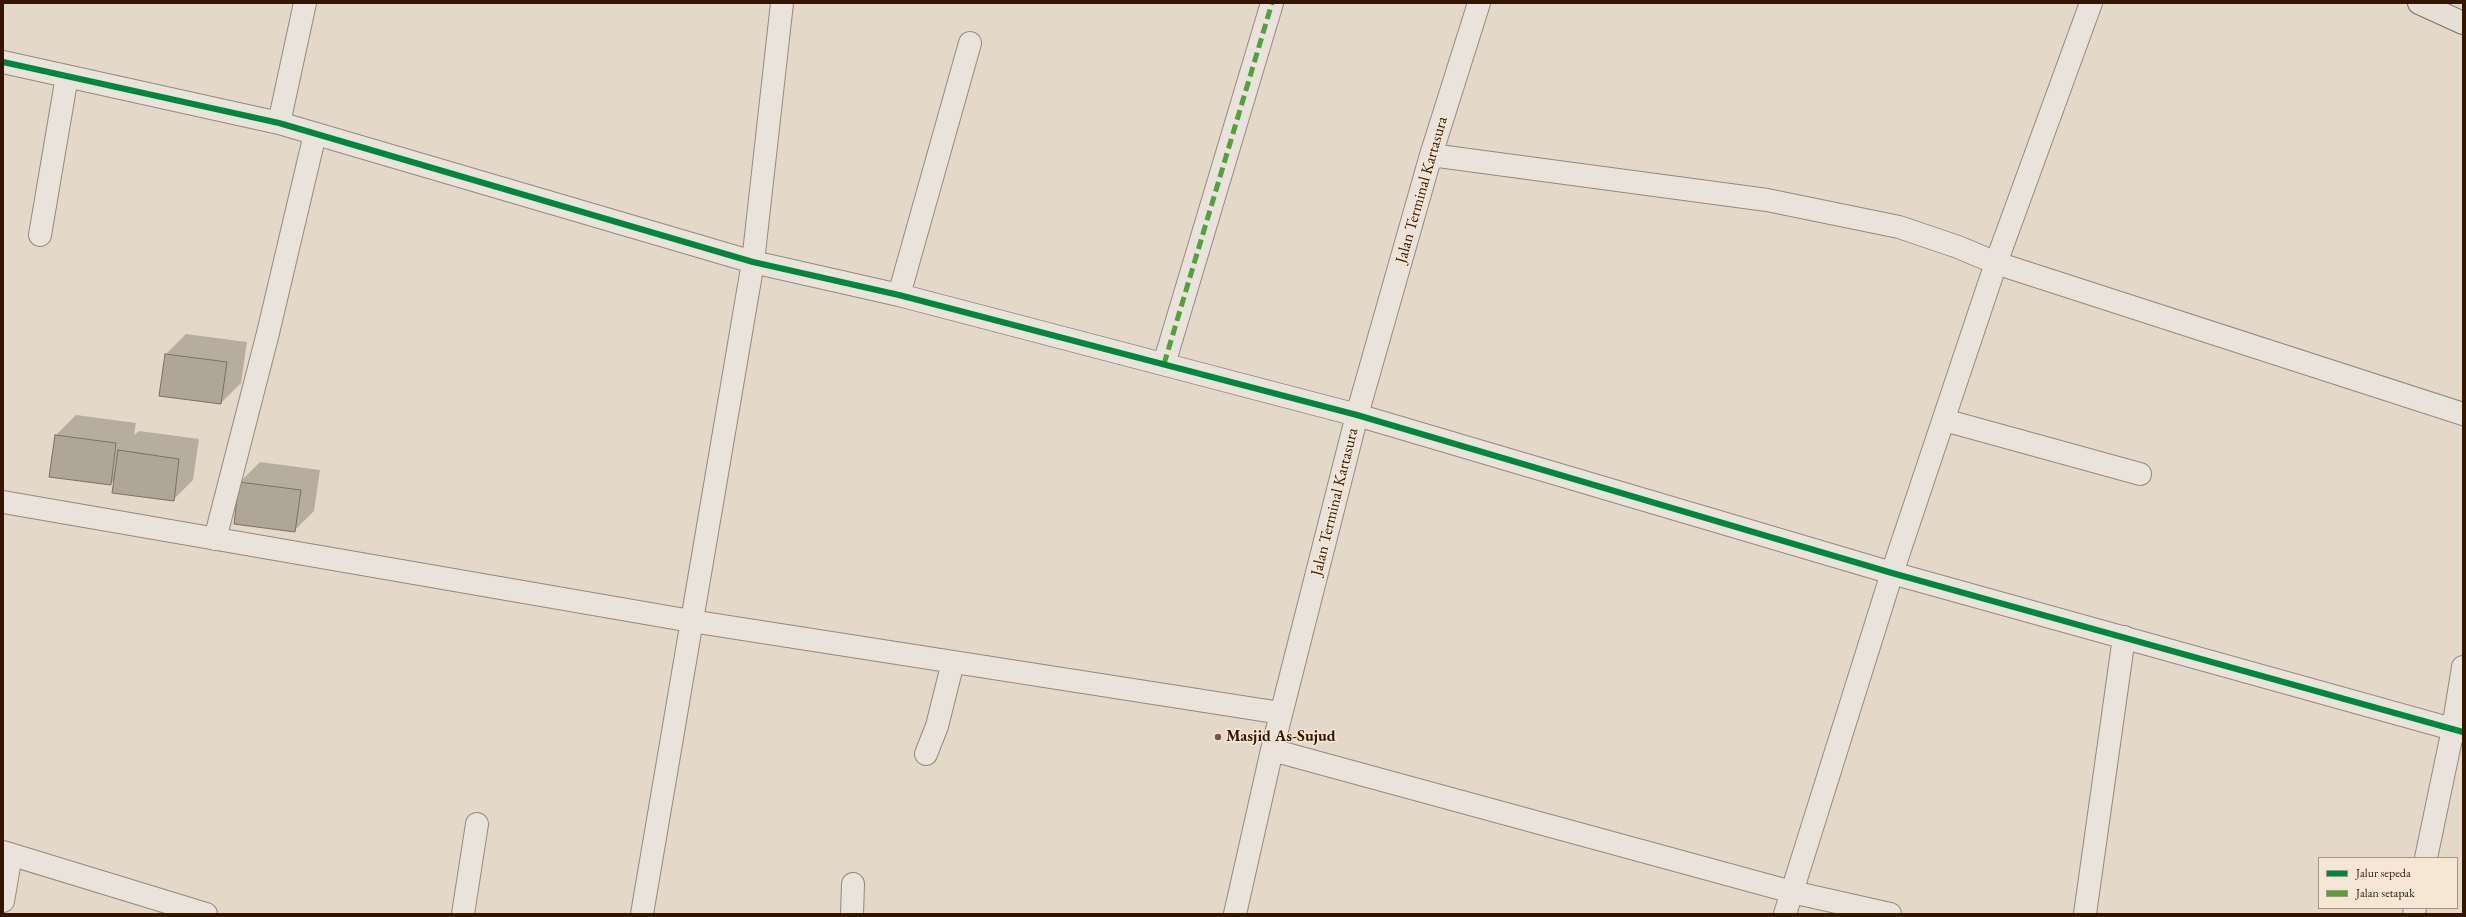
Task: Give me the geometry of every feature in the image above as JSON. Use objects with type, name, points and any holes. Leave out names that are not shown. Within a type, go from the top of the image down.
[{"type":"highway","points":[[2419,3],[2463,22]]},
{"type":"street","points":[[279,123],[304,3]]},
{"type":"street","points":[[642,914],[753,262],[782,3]]},
{"type":"street","points":[[1164,364],[1272,3]]},
{"type":"street","name":"Jalan Terminal Kartasura","points":[[1235,914],[1281,713],[1357,415],[1431,155],[1479,3]]},
{"type":"street","points":[[1784,914],[1892,573],[1996,263],[2091,3]]},
{"type":"street","points":[[899,295],[970,43]]},
{"type":"street","points":[[3,62],[279,123],[753,262],[899,295],[1357,415],[1892,573],[2458,730]]},
{"type":"street","points":[[40,235],[67,76]]},
{"type":"street","points":[[215,539],[268,333],[315,134]]},
{"type":"street","points":[[1431,155],[1767,200],[1899,227],[1958,247],[1996,263],[2463,414]]},
{"type":"street","points":[[1944,420],[2140,474]]},
{"type":"street","points":[[3,502],[691,621],[1281,713]]},
{"type":"street","points":[[2086,914],[2124,637]]},
{"type":"street","points":[[926,754],[936,726],[953,662]]},
{"type":"street","points":[[2426,857],[2458,730],[2463,667]]},
{"type":"street","points":[[1272,750],[1792,892],[1890,914]]},
{"type":"street","points":[[462,914],[477,824]]},
{"type":"street","points":[[3,900],[7,854],[206,914]]},
{"type":"street","points":[[852,914],[853,884]]},
{"type":"building","points":[[165,354],[227,362],[221,404],[159,396]]},
{"type":"building","points":[[55,435],[116,443],[111,485],[49,477]]},
{"type":"building","points":[[118,450],[179,459],[174,501],[112,493]]},
{"type":"building","points":[[239,482],[301,490],[295,532],[234,524]]},
{"type":"marked path","points":[[1164,364],[1272,3]]},
{"type":"cycle path","points":[[3,62],[279,123],[753,262],[899,295],[1357,415],[1892,573],[2463,732]]},
{"type":"place","name":"Masjid As-Sujud","points":[[1218,737]]}]
